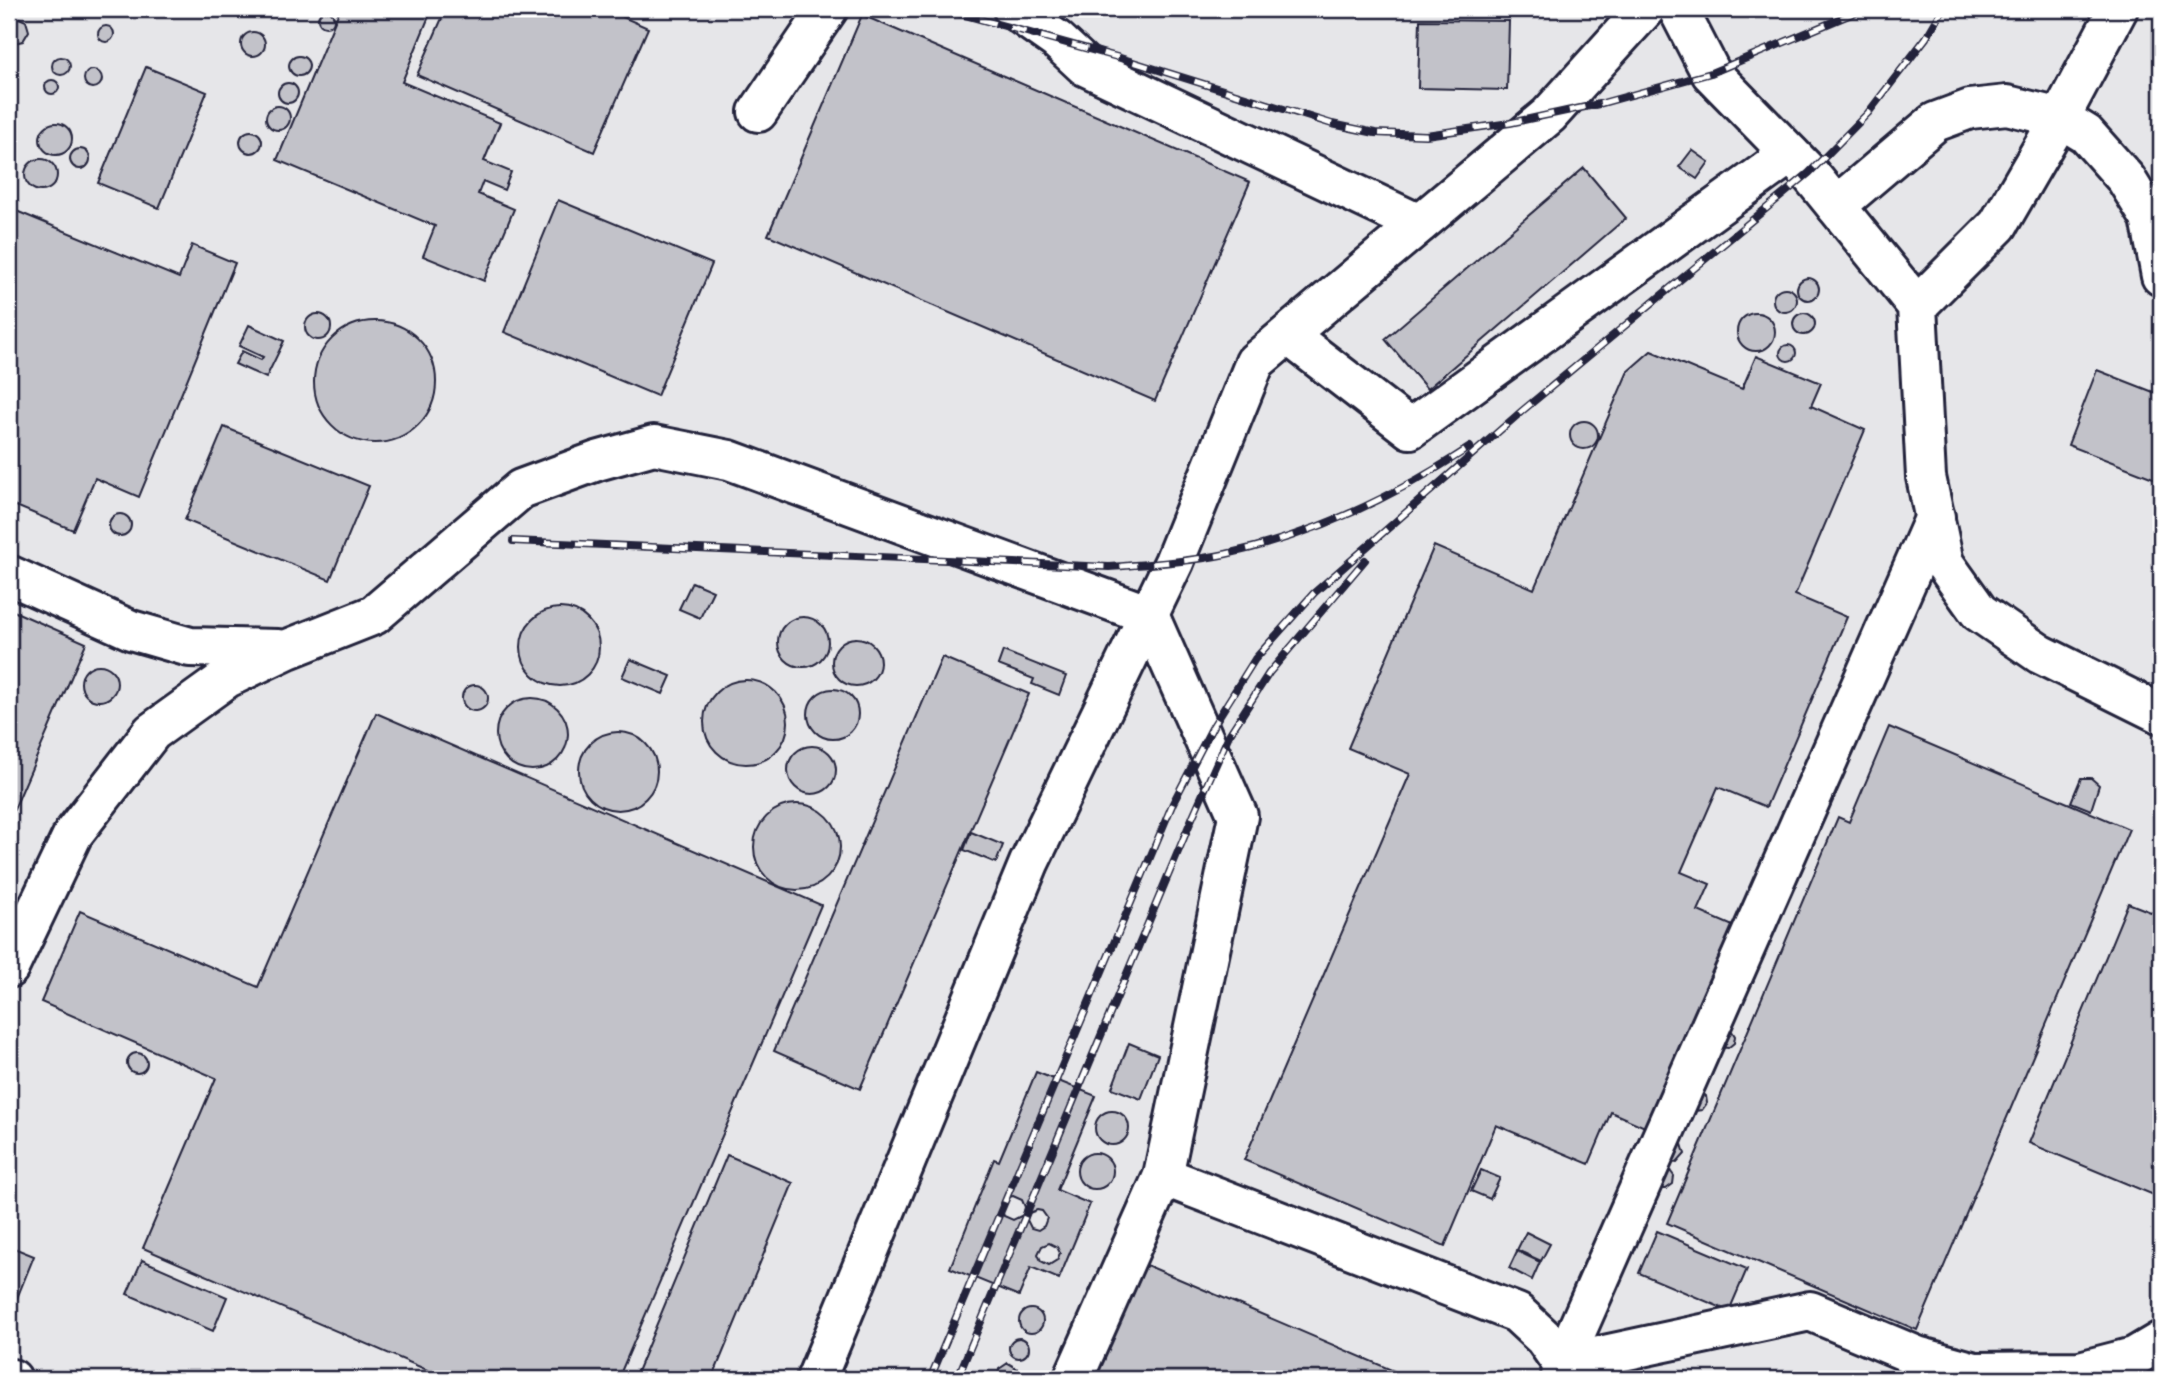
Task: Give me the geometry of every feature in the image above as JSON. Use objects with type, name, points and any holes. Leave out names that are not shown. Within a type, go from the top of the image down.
[{"type":"lane","points":[[758,112],[828,9]]},
{"type":"lane","points":[[1013,9],[1057,40],[1084,66],[1419,224]]},
{"type":"lane","points":[[816,1379],[1029,863],[1174,562],[1255,362],[1549,115],[1645,9]]},
{"type":"lane","points":[[1678,9],[1711,73],[1836,206],[1917,306],[1926,477],[1944,563],[1979,612],[2040,654],[2161,714]]},
{"type":"lane","points":[[1917,306],[1998,225],[2060,118],[2118,9]]},
{"type":"lane","points":[[1836,206],[1936,122],[1970,109],[2007,105],[2060,118],[2086,134],[2126,179],[2150,218],[2161,276]]},
{"type":"lane","points":[[1288,335],[1409,429],[1790,154]]},
{"type":"lane","points":[[9,968],[73,834],[152,732],[227,678],[288,649],[374,615],[522,489],[597,461],[654,445],[729,460],[1149,615],[1238,816],[1163,1176],[1073,1379]]},
{"type":"lane","points":[[1561,1372],[1934,517]]},
{"type":"lane","points":[[9,575],[131,630],[190,647],[288,649]]},
{"type":"lane","points":[[1163,1176],[1517,1312],[1544,1338],[1561,1372]]},
{"type":"lane","points":[[1561,1372],[1810,1311],[1917,1356],[1975,1372],[2080,1371],[2134,1357],[2161,1341]]},
{"type":"shaded area","points":[[9,9],[2161,9],[2161,1379],[9,1379]]},
{"type":"building","points":[[340,9],[432,9],[402,82],[500,123],[484,161],[511,172],[504,190],[483,181],[478,194],[514,209],[484,281],[423,256],[435,226],[277,160]]},
{"type":"building","points":[[446,9],[605,9],[648,28],[594,152],[417,75]]},
{"type":"building","points":[[326,11],[332,13],[332,25],[326,27],[320,25],[318,19],[320,13]]},
{"type":"building","points":[[862,15],[1250,182],[1155,401],[768,235]]},
{"type":"building","points":[[15,16],[26,21],[29,31],[23,41],[14,43],[9,41],[9,18]]},
{"type":"building","points":[[1420,20],[1509,21],[1507,90],[1418,88]]},
{"type":"building","points":[[103,26],[109,26],[114,34],[112,40],[103,42],[98,37],[98,31]]},
{"type":"building","points":[[253,32],[261,36],[265,44],[261,52],[253,56],[245,52],[241,44],[245,36]]},
{"type":"building","points":[[299,56],[306,59],[309,66],[306,73],[299,76],[292,73],[289,66],[292,59]]},
{"type":"building","points":[[57,57],[65,57],[70,66],[68,73],[57,75],[52,70],[52,62]]},
{"type":"building","points":[[146,67],[207,92],[159,208],[98,183]]},
{"type":"building","points":[[93,70],[99,73],[102,79],[99,85],[93,88],[87,85],[84,79],[87,73]]},
{"type":"building","points":[[52,80],[57,82],[57,92],[52,94],[47,92],[45,87],[47,82]]},
{"type":"building","points":[[288,83],[295,86],[298,93],[295,100],[288,103],[281,100],[278,93],[281,86]]},
{"type":"building","points":[[278,106],[287,109],[290,118],[287,127],[278,130],[269,127],[266,118],[269,109]]},
{"type":"building","points":[[56,123],[67,128],[72,139],[67,150],[56,155],[45,150],[40,139],[45,128]]},
{"type":"building","points":[[251,131],[259,134],[262,142],[259,150],[251,153],[243,150],[240,142],[243,134]]},
{"type":"building","points":[[80,149],[87,152],[90,159],[87,166],[80,169],[73,166],[70,159],[73,152]]},
{"type":"building","points":[[1692,150],[1709,162],[1697,179],[1679,167]]},
{"type":"building","points":[[41,159],[53,163],[57,175],[53,187],[41,191],[29,187],[25,175],[29,163]]},
{"type":"building","points":[[1584,168],[1626,218],[1427,389],[1385,339]]},
{"type":"building","points":[[558,200],[712,264],[657,396],[504,332]]},
{"type":"building","points":[[9,208],[179,278],[192,245],[235,263],[139,497],[95,478],[73,530],[9,503]]},
{"type":"building","points":[[1808,278],[1818,285],[1819,289],[1812,299],[1808,300],[1798,293],[1797,289],[1804,279]]},
{"type":"building","points":[[1785,288],[1794,291],[1797,300],[1794,309],[1785,312],[1776,309],[1773,300],[1776,291]]},
{"type":"building","points":[[1756,313],[1769,319],[1775,332],[1769,345],[1756,351],[1743,345],[1737,332],[1743,319]]},
{"type":"building","points":[[1804,313],[1812,316],[1815,324],[1812,332],[1804,335],[1796,332],[1793,324],[1796,316]]},
{"type":"building","points":[[318,314],[327,318],[331,327],[327,336],[318,340],[309,336],[305,327],[309,318]]},
{"type":"building","points":[[375,321],[398,325],[418,339],[432,359],[436,382],[432,405],[418,425],[398,439],[375,443],[352,439],[332,425],[318,405],[314,382],[318,359],[332,339],[352,325]]},
{"type":"building","points":[[249,325],[284,341],[266,378],[235,364],[242,351],[261,360],[263,357],[239,346]]},
{"type":"building","points":[[1788,345],[1796,353],[1788,361],[1780,353]]},
{"type":"building","points":[[1651,351],[1742,389],[1756,356],[1821,383],[1811,406],[1865,430],[1795,595],[1847,617],[1766,807],[1718,787],[1681,872],[1710,884],[1698,911],[1733,926],[1647,1128],[1611,1112],[1589,1164],[1496,1125],[1445,1246],[1244,1160],[1410,774],[1348,748],[1434,546],[1534,589],[1628,371]]},
{"type":"building","points":[[2097,370],[2161,395],[2161,481],[2068,445]]},
{"type":"building","points":[[1584,421],[1594,425],[1598,435],[1594,445],[1584,449],[1574,445],[1570,435],[1574,425]]},
{"type":"building","points":[[224,427],[369,486],[330,580],[185,520]]},
{"type":"building","points":[[120,514],[128,517],[131,525],[128,533],[120,536],[112,533],[109,525],[112,517]]},
{"type":"building","points":[[692,582],[713,591],[700,618],[679,609]]},
{"type":"building","points":[[560,608],[575,611],[588,619],[596,632],[599,647],[596,662],[588,675],[575,683],[560,686],[545,683],[532,675],[524,662],[521,647],[524,632],[532,619],[545,611]]},
{"type":"building","points":[[9,609],[86,643],[9,821]]},
{"type":"building","points":[[803,617],[821,624],[828,642],[821,660],[803,667],[785,660],[778,642],[785,624]]},
{"type":"building","points":[[856,638],[873,645],[880,662],[873,679],[856,686],[839,679],[832,662],[839,645]]},
{"type":"building","points":[[1003,651],[1066,676],[1059,695],[1032,684],[1034,679],[998,665]]},
{"type":"building","points":[[942,657],[1029,694],[860,1089],[774,1051]]},
{"type":"building","points":[[630,659],[671,676],[663,694],[622,677]]},
{"type":"building","points":[[99,665],[112,670],[117,683],[112,696],[99,701],[86,696],[81,683],[86,670]]},
{"type":"building","points":[[746,680],[762,683],[776,692],[785,706],[788,722],[785,738],[776,752],[762,761],[746,764],[730,761],[716,752],[707,738],[704,722],[707,706],[716,692],[730,683]]},
{"type":"building","points":[[475,685],[484,689],[488,698],[484,707],[475,711],[466,707],[462,698],[466,689]]},
{"type":"building","points":[[833,689],[851,696],[858,714],[851,732],[833,739],[815,732],[808,714],[815,696]]},
{"type":"building","points":[[539,698],[558,708],[566,720],[566,748],[558,760],[546,768],[525,770],[506,760],[498,748],[496,727],[506,708],[518,700]]},
{"type":"building","points":[[376,713],[821,905],[618,1379],[448,1379],[143,1248],[216,1078],[41,1002],[80,911],[258,987]]},
{"type":"building","points":[[1889,727],[2129,829],[1917,1330],[1667,1223],[1838,817],[1849,822]]},
{"type":"building","points":[[618,732],[633,735],[646,743],[654,756],[657,771],[654,786],[646,799],[633,807],[618,810],[603,807],[590,799],[582,786],[579,771],[582,756],[590,743],[603,735]]},
{"type":"building","points":[[812,746],[821,747],[829,753],[835,761],[835,779],[829,787],[821,793],[812,794],[803,793],[795,787],[789,779],[788,770],[789,761],[795,753],[803,747]]},
{"type":"building","points":[[2081,778],[2091,778],[2099,785],[2091,810],[2071,802]]},
{"type":"building","points":[[797,804],[821,811],[833,823],[840,847],[833,871],[821,883],[797,890],[773,883],[761,871],[754,847],[761,823],[773,811]]},
{"type":"building","points":[[971,832],[1003,845],[996,863],[964,850]]},
{"type":"building","points":[[2128,903],[2161,916],[2161,1198],[2029,1143]]},
{"type":"building","points":[[1730,1028],[1735,1036],[1734,1043],[1728,1048],[1718,1047]]},
{"type":"building","points":[[1129,1043],[1158,1055],[1141,1099],[1112,1088]]},
{"type":"building","points":[[137,1053],[144,1056],[147,1063],[144,1070],[137,1073],[130,1070],[127,1063],[130,1056]]},
{"type":"building","points":[[1036,1072],[1096,1096],[1057,1190],[1090,1204],[1059,1279],[1031,1267],[1019,1296],[950,1268],[994,1159],[999,1161]],"holes":[[[1013,1196],[1022,1200],[1025,1207],[1023,1215],[1013,1220],[1004,1216],[1001,1207],[1006,1198]],[[1042,1211],[1047,1218],[1044,1226],[1038,1230],[1031,1228],[1027,1220],[1029,1213]],[[1049,1243],[1057,1247],[1060,1253],[1057,1260],[1049,1265],[1041,1261],[1038,1254],[1042,1246]]]},
{"type":"building","points":[[1700,1091],[1706,1096],[1707,1103],[1702,1110],[1694,1111]]},
{"type":"building","points":[[1112,1111],[1124,1116],[1129,1128],[1124,1140],[1112,1145],[1100,1140],[1095,1128],[1100,1116]]},
{"type":"building","points":[[1677,1142],[1682,1144],[1685,1154],[1677,1163],[1670,1162]]},
{"type":"building","points":[[1095,1153],[1108,1158],[1113,1171],[1108,1184],[1095,1189],[1082,1184],[1077,1171],[1082,1158]]},
{"type":"building","points":[[727,1155],[793,1183],[712,1379],[634,1379]]},
{"type":"building","points":[[1668,1168],[1674,1176],[1673,1184],[1666,1189],[1659,1189]]},
{"type":"building","points":[[1481,1170],[1500,1178],[1490,1199],[1471,1191]]},
{"type":"building","points":[[1657,1231],[1747,1269],[1729,1311],[1639,1273]]},
{"type":"building","points":[[1526,1232],[1550,1244],[1541,1261],[1517,1250]]},
{"type":"building","points":[[9,1246],[34,1256],[9,1318]]},
{"type":"building","points":[[1517,1251],[1540,1262],[1532,1280],[1509,1268]]},
{"type":"building","points":[[142,1260],[227,1297],[213,1331],[127,1294]]},
{"type":"building","points":[[1144,1264],[1394,1371],[1390,1379],[1095,1379]]},
{"type":"building","points":[[1031,1309],[1042,1316],[1043,1321],[1036,1332],[1031,1333],[1020,1326],[1019,1321],[1026,1310]]},
{"type":"building","points":[[1019,1338],[1026,1341],[1029,1348],[1026,1355],[1019,1358],[1012,1355],[1009,1348],[1012,1341]]},
{"type":"building","points":[[1008,1363],[1018,1369],[1019,1379],[998,1379],[999,1369]]},
{"type":"railway","points":[[949,9],[1117,57],[1332,124],[1375,133],[1426,135],[1510,123],[1599,104],[1711,73],[1863,9]]},
{"type":"railway","points":[[930,1379],[1173,803],[1213,726],[1255,659],[1314,593],[1522,411],[1809,173],[1868,113],[1926,38],[1943,9]]},
{"type":"railway","points":[[513,541],[1109,567],[1168,562],[1226,554],[1322,525],[1413,482],[1470,447]]},
{"type":"railway","points":[[957,1379],[1229,735],[1269,673],[1365,560]]}]
